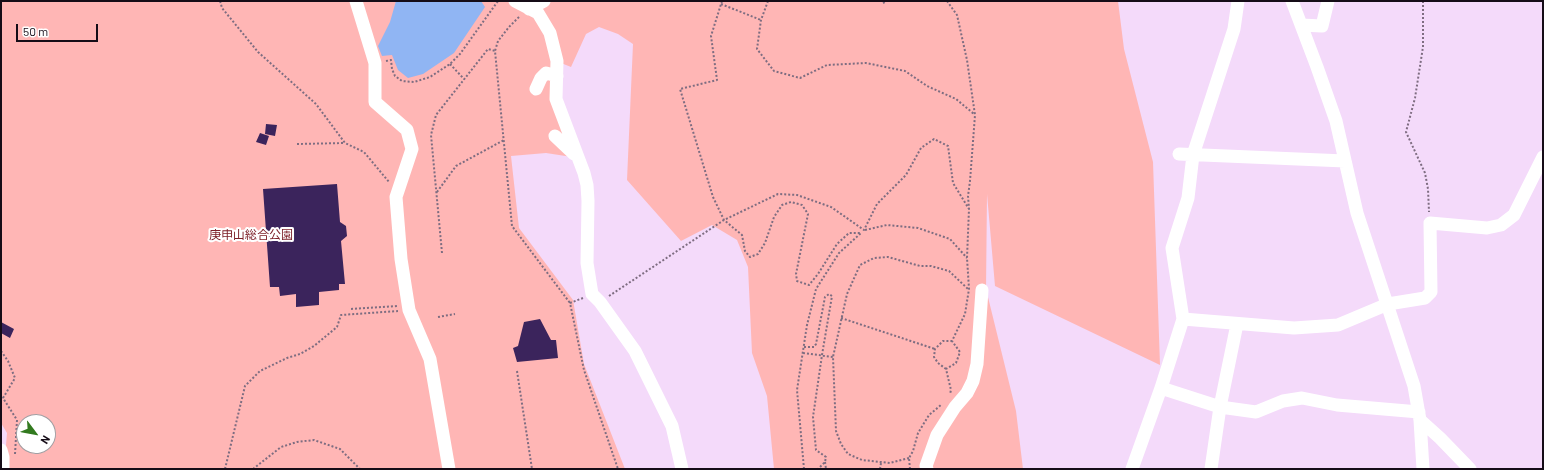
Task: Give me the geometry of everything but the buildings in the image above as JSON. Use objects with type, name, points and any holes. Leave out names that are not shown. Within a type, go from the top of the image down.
[{"type":"street","points":[[356,1],[375,64],[375,102],[407,130],[412,149],[396,197],[401,259],[409,310],[430,359],[449,469]]},
{"type":"street","points":[[515,1],[538,13],[550,33],[557,61],[556,99],[584,173],[587,185],[587,264],[596,298],[635,351],[672,426],[682,469]]},
{"type":"street","points":[[529,8],[544,1]]},
{"type":"street","points":[[1132,469],[1161,388],[1183,319],[1172,248],[1188,198],[1194,155],[1234,29],[1238,1]]},
{"type":"street","points":[[1292,1],[1336,121],[1357,213],[1414,386],[1419,416],[1423,469]]},
{"type":"street","points":[[1301,25],[1322,26],[1328,1]]},
{"type":"street","points":[[536,89],[546,73],[557,76]]},
{"type":"street","points":[[555,136],[578,158]]},
{"type":"street","points":[[1179,154],[1345,160]]},
{"type":"street","points":[[1183,319],[1294,328],[1338,325],[1388,304],[1425,298],[1431,292],[1430,223],[1487,228],[1501,225],[1514,215],[1543,157]]},
{"type":"street","points":[[927,469],[926,466],[937,435],[955,406],[967,393],[973,381],[977,364],[982,290]]},
{"type":"street","points":[[1211,469],[1220,407],[1237,324]]},
{"type":"street","points":[[1161,388],[1220,407],[1256,412],[1283,401],[1302,398],[1337,405],[1419,416],[1470,469]]},
{"type":"street","points":[[1,450],[3,457],[3,469]]},
{"type":"path","points":[[220,1],[222,8],[258,52],[316,104],[345,143]]},
{"type":"path","points":[[768,1],[761,20],[757,49],[774,71],[800,78],[827,65],[866,63],[904,71],[927,86],[956,100],[975,115]]},
{"type":"path","points":[[883,3],[887,1]]},
{"type":"path","points":[[947,1],[957,16],[967,60],[975,115],[968,196],[969,209],[967,258],[969,289],[965,314],[952,341]]},
{"type":"path","points":[[1423,1],[1423,47],[1415,98],[1406,132],[1425,173],[1428,190],[1430,223]]},
{"type":"path","points":[[375,64],[391,60],[392,69],[395,76],[402,81],[414,82],[430,77],[450,64],[479,30],[497,2]]},
{"type":"path","points":[[761,20],[721,2],[711,36],[717,80],[680,88],[711,190],[724,220],[742,235],[745,251],[750,257],[758,254],[765,243],[774,218],[782,206],[791,202],[802,205],[808,214],[796,274],[797,282],[809,285],[818,274],[837,244],[849,233],[861,232]]},
{"type":"path","points":[[529,8],[508,27],[498,41],[495,51],[512,226],[570,303],[584,370],[618,469]]},
{"type":"path","points":[[442,253],[431,135],[436,115],[488,49],[495,51]]},
{"type":"path","points":[[450,64],[464,79]]},
{"type":"path","points":[[864,230],[877,204],[906,175],[921,148],[934,139],[948,146],[953,183],[969,209]]},
{"type":"path","points":[[436,192],[456,166],[504,140]]},
{"type":"path","points":[[297,144],[345,143],[364,152],[398,193]]},
{"type":"path","points":[[570,303],[596,298],[724,220],[778,194],[797,195],[831,207],[864,230]]},
{"type":"path","points":[[804,469],[797,390],[807,325],[816,289],[839,253],[864,230],[887,225],[918,228],[950,239],[967,258]]},
{"type":"path","points":[[944,402],[929,415],[918,433],[914,451],[909,458],[890,463],[881,463],[862,460],[848,454],[841,444],[836,431],[833,357],[841,318],[848,294],[860,265],[874,258],[888,257],[920,266],[931,266],[949,271],[969,289]]},
{"type":"path","points":[[804,347],[814,347],[816,344],[825,297],[829,294],[832,296],[813,417],[816,450],[826,457],[826,469]]},
{"type":"path","points":[[351,309],[393,306]]},
{"type":"path","points":[[225,469],[245,386],[260,371],[287,358],[300,354],[314,346],[337,327],[341,315],[409,310]]},
{"type":"path","points":[[438,317],[455,314]]},
{"type":"path","points":[[841,318],[935,349]]},
{"type":"path","points":[[949,398],[951,390],[946,369],[938,363],[934,357],[935,349],[943,341],[952,341]]},
{"type":"path","points":[[946,369],[956,363],[960,352],[952,341]]},
{"type":"path","points":[[1,351],[8,361],[15,378],[3,398],[17,420],[15,458]]},
{"type":"path","points":[[803,353],[833,357]]},
{"type":"path","points":[[517,372],[532,469]]},
{"type":"path","points":[[253,469],[281,447],[297,442],[314,440],[340,449],[360,469]]},
{"type":"path","points":[[909,458],[910,469]]},
{"type":"path","points":[[818,469],[826,462]]},
{"type":"path","points":[[880,469],[881,463]]},
{"type":"green space","name":"庚申山総合公園","points":[[1,1],[1118,1],[1124,49],[1153,162],[1160,365],[995,286],[987,194],[986,289],[1016,411],[1023,469],[774,469],[767,396],[752,353],[748,267],[737,240],[712,225],[681,241],[627,180],[633,44],[618,34],[599,27],[586,34],[571,67],[561,63],[551,97],[572,157],[546,153],[511,156],[519,228],[573,300],[584,364],[625,469],[4,469],[7,433],[1,423]]},
{"type":"water","points":[[396,1],[481,1],[485,7],[454,53],[423,74],[408,78],[398,70],[392,55],[382,56],[378,46],[390,22]]}]
